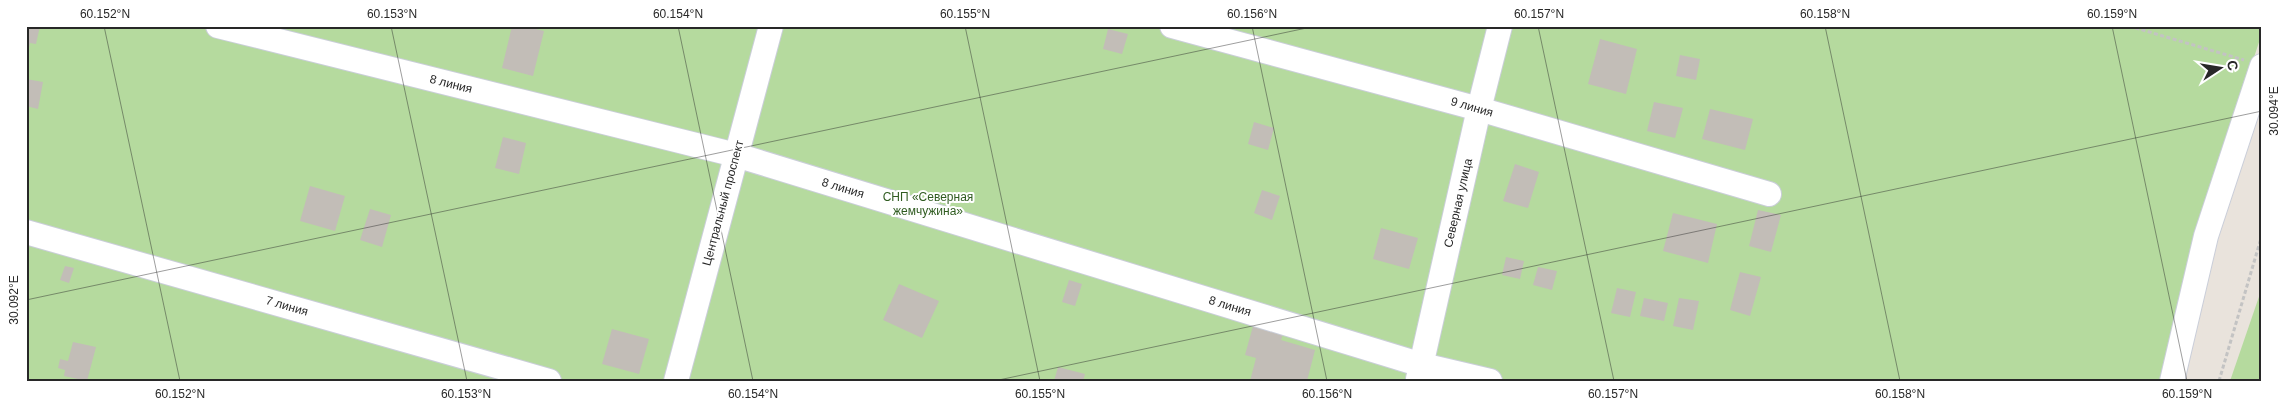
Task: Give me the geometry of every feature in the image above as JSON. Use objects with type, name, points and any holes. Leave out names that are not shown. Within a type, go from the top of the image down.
[{"type":"street","name":"8 линия","points":[[218,26],[736,155],[1420,373],[1490,381]]},
{"type":"street","name":"Центральный проспект","points":[[676,381],[771,26]]},
{"type":"street","name":"9 линия","points":[[1172,26],[1479,109],[1769,194]]},
{"type":"street","name":"Северная улица","points":[[1420,373],[1479,109],[1500,26]]},
{"type":"street","points":[[2172,381],[2206,236],[2257,64]]},
{"type":"street","name":"7 линия","points":[[26,232],[549,381]]},
{"type":"path","points":[[2129,26],[2257,64]]},
{"type":"path","points":[[2219,381],[2262,235]]},
{"type":"green space","name":"СНП «Северная жемчужина»","points":[[26,26],[2262,26],[2262,33],[2206,203],[2160,381],[26,381]]},
{"type":"green space","points":[[2262,288],[2262,381],[2230,381]]},
{"type":"building","points":[[26,26],[40,26],[36,44],[30,43],[27,56]]},
{"type":"building","points":[[512,26],[524,26],[544,31],[533,76],[502,68]]},
{"type":"building","points":[[1108,29],[1128,34],[1122,54],[1103,49]]},
{"type":"building","points":[[1600,39],[1637,49],[1626,94],[1588,84]]},
{"type":"building","points":[[1680,55],[1700,59],[1696,80],[1676,76]]},
{"type":"building","points":[[26,79],[43,82],[38,109],[26,106]]},
{"type":"building","points":[[1654,102],[1683,108],[1675,138],[1647,131]]},
{"type":"building","points":[[1710,109],[1753,119],[1745,150],[1702,139]]},
{"type":"building","points":[[1254,122],[1274,128],[1268,150],[1248,144]]},
{"type":"building","points":[[503,137],[526,143],[519,174],[495,168]]},
{"type":"building","points":[[1515,164],[1539,172],[1528,208],[1503,201]]},
{"type":"building","points":[[310,186],[345,196],[335,231],[300,221]]},
{"type":"building","points":[[1262,190],[1280,196],[1272,220],[1254,213]]},
{"type":"building","points":[[370,209],[391,215],[382,247],[360,240]]},
{"type":"building","points":[[1758,210],[1781,215],[1771,252],[1749,246]]},
{"type":"building","points":[[1673,213],[1717,224],[1708,263],[1663,251]]},
{"type":"building","points":[[1381,228],[1418,238],[1409,269],[1373,259]]},
{"type":"building","points":[[1506,257],[1524,261],[1520,279],[1502,275]]},
{"type":"building","points":[[65,266],[74,268],[69,283],[60,280]]},
{"type":"building","points":[[1538,267],[1557,271],[1552,290],[1533,285]]},
{"type":"building","points":[[1740,272],[1761,277],[1750,316],[1730,310]]},
{"type":"building","points":[[1069,280],[1082,284],[1075,306],[1062,302]]},
{"type":"building","points":[[899,284],[939,301],[922,338],[883,320]]},
{"type":"building","points":[[1617,288],[1636,292],[1630,317],[1611,313]]},
{"type":"building","points":[[1644,298],[1668,303],[1664,321],[1640,316]]},
{"type":"building","points":[[1679,298],[1699,301],[1693,330],[1673,326]]},
{"type":"building","points":[[1253,326],[1283,334],[1281,340],[1315,350],[1307,381],[1250,381],[1256,358],[1245,355]]},
{"type":"building","points":[[612,329],[649,339],[639,374],[602,364]]},
{"type":"building","points":[[73,342],[96,347],[87,381],[64,376],[65,370],[58,368],[60,359],[68,361]]},
{"type":"building","points":[[1058,367],[1085,374],[1083,381],[1054,381]]}]
